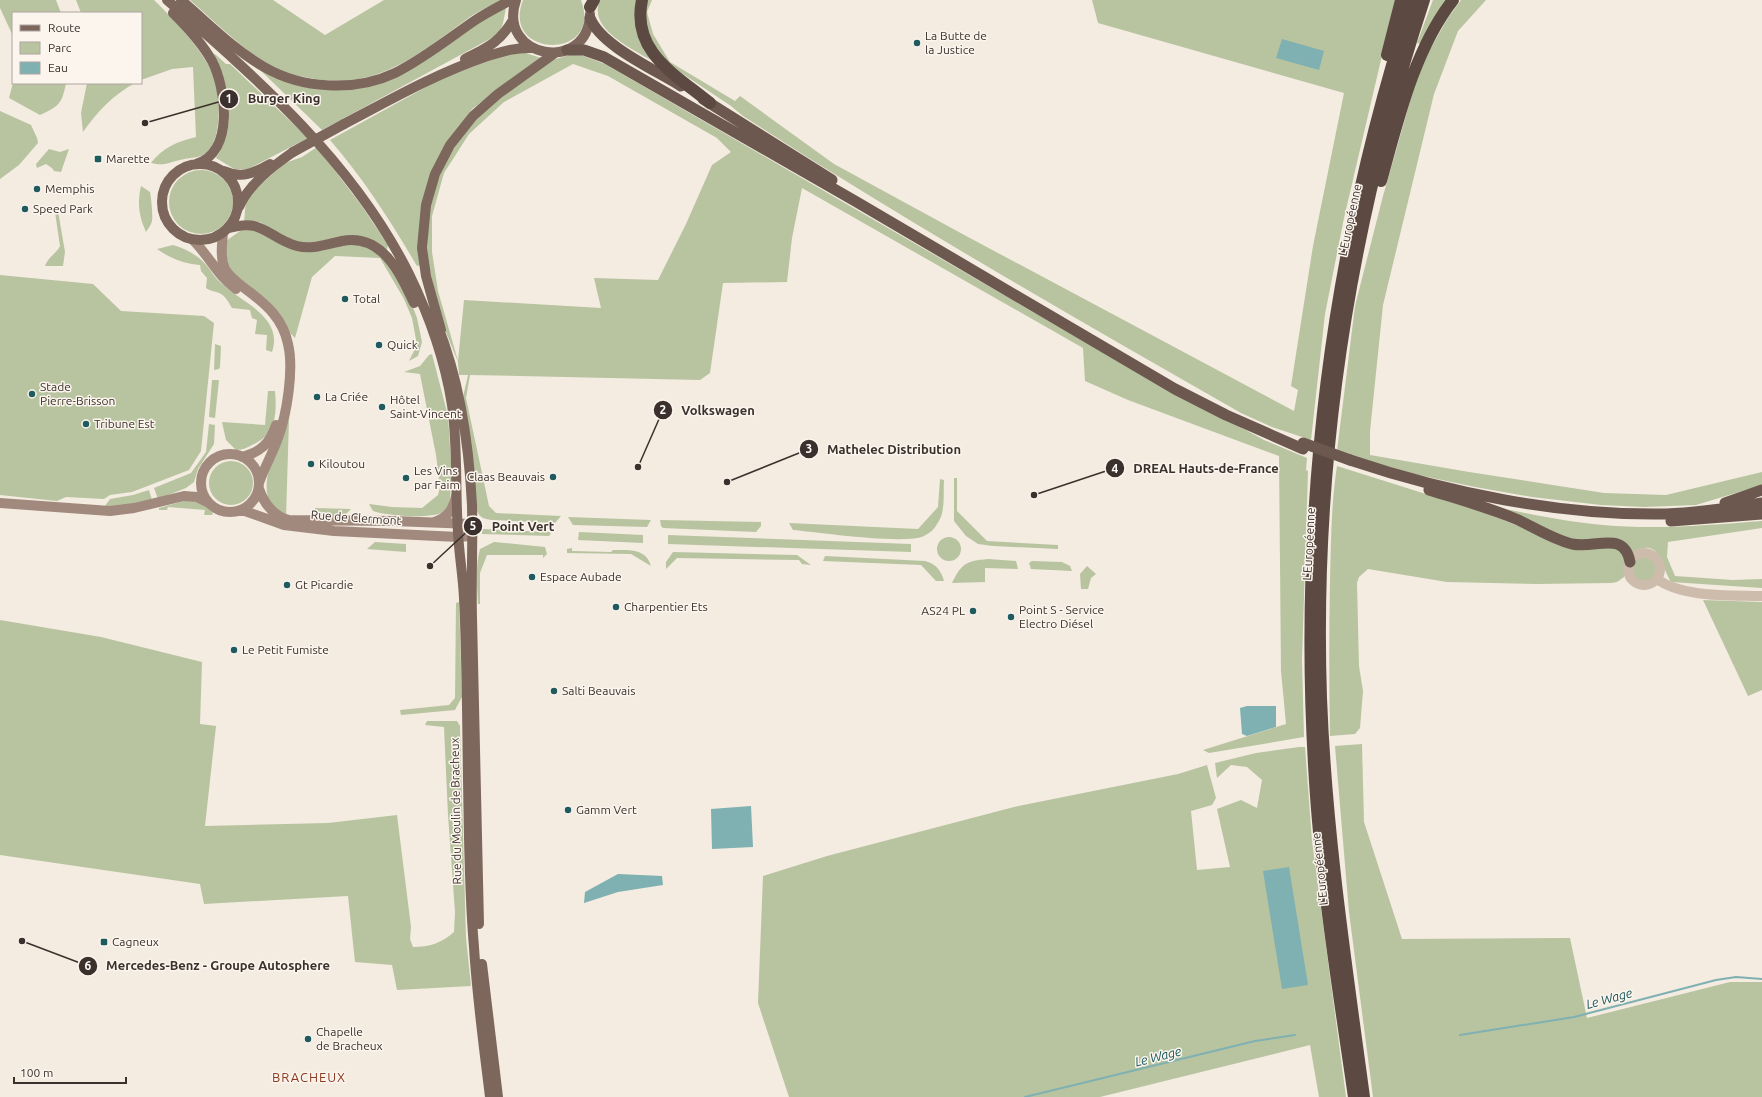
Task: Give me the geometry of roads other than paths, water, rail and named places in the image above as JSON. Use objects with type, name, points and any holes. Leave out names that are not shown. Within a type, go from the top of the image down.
[{"type":"highway","points":[[642,0],[641,26],[646,41],[653,54],[669,71],[710,103]]},
{"type":"highway","points":[[1363,176],[1369,127],[1401,0]]},
{"type":"highway","name":"L'Européenne","points":[[1354,1097],[1329,918],[1317,807],[1311,704],[1310,601],[1316,483],[1326,380],[1343,271],[1363,176],[1385,91],[1412,0]]},
{"type":"highway","name":"L'Européenne","points":[[1364,1097],[1332,854],[1326,781],[1321,674],[1322,570],[1327,474],[1337,380],[1352,282],[1369,198],[1386,127],[1424,0]]},
{"type":"highway","points":[[1352,282],[1365,241],[1386,161],[1408,92],[1426,44],[1439,20],[1453,0]]},
{"type":"highway","points":[[590,6],[597,30],[627,53],[935,242],[1152,370],[1225,409],[1303,446]]},
{"type":"highway","points":[[567,50],[589,51],[604,57],[848,197],[1175,389],[1238,421],[1417,487],[1510,516],[1569,543],[1582,545],[1611,543],[1620,544],[1627,550],[1630,562]]},
{"type":"highway","points":[[1349,463],[1406,478],[1486,496],[1539,505],[1624,513],[1684,513],[1762,503]]},
{"type":"highway","points":[[1417,487],[1525,509],[1639,521],[1683,520],[1762,514]]},
{"type":"highway","points":[[1624,513],[1706,506],[1734,500],[1762,490]]},
{"type":"main road","points":[[161,0],[209,55],[218,74],[224,107],[220,139],[215,150],[210,156],[195,164],[184,167],[172,176],[164,188],[162,199],[163,212],[170,226],[180,235],[193,240],[201,248],[223,279],[257,304],[268,315],[278,330],[283,343],[285,363],[280,404],[275,427],[271,438],[262,448],[242,457]]},
{"type":"main road","points":[[167,0],[256,81],[308,131],[341,169],[366,204],[399,256],[423,305],[441,358],[453,414]]},
{"type":"main road","points":[[177,0],[301,115],[348,169],[381,215],[404,253],[424,294],[445,344]]},
{"type":"main road","points":[[181,0],[234,45],[262,66],[290,78],[312,83],[332,85],[368,82],[395,73],[423,57],[485,14],[511,0]]},
{"type":"main road","points":[[516,0],[513,8],[513,20],[521,38],[533,48]]},
{"type":"main road","points":[[437,75],[462,65],[509,50],[533,48],[554,53],[567,50],[574,46],[583,37],[590,6]]},
{"type":"main road","points":[[195,164],[207,164],[235,175],[250,174],[497,42],[513,20]]},
{"type":"main road","points":[[445,344],[426,276],[423,254],[425,213],[429,192],[435,174],[454,138],[478,111],[498,94],[554,53]]},
{"type":"main road","points":[[0,503],[110,511],[134,508],[189,496],[200,497],[216,509],[223,512],[233,512],[242,510],[252,502],[278,437],[285,414],[289,371],[289,348],[284,332],[275,314],[263,302],[234,280],[225,269],[222,252],[226,230],[250,189],[271,169],[293,152]]},
{"type":"main road","points":[[221,170],[230,178],[236,188],[239,200],[237,212]]},
{"type":"main road","points":[[193,240],[212,239],[226,230],[244,224],[255,225],[286,242],[301,247],[318,247],[353,240],[370,243],[381,249],[398,272],[417,308],[434,352],[453,414]]},
{"type":"main road","name":"Rue du Moulin de Bracheux","points":[[445,344],[456,385],[463,424],[471,498],[479,931],[484,1009]]},
{"type":"main road","name":"Rue du Moulin de Bracheux","points":[[453,414],[458,537],[464,605],[470,884],[474,946],[492,1074],[498,1097]]},
{"type":"main road","points":[[166,500],[191,490],[197,485],[206,467],[215,458],[228,454],[242,457],[255,467],[259,486]]},
{"type":"main road","points":[[201,478],[202,492],[208,502]]},
{"type":"main road","name":"Rue de Clermont","points":[[259,486],[264,500],[272,511],[280,517],[289,520],[472,524]]},
{"type":"main road","points":[[431,523],[440,520],[449,513],[454,504],[457,492]]},
{"type":"main road","name":"Rue de Clermont","points":[[242,510],[284,525],[334,531],[458,537],[471,536]]},
{"type":"main road","name":"Rue du Moulin de Bracheux","points":[[490,1097],[492,1074]]},
{"type":"street","points":[[1641,553],[1652,555],[1658,561],[1660,566],[1660,572],[1657,579],[1653,583],[1645,585],[1635,582],[1629,572],[1630,562],[1641,553]]},
{"type":"street","points":[[1657,579],[1670,588],[1682,590],[1762,596]]},
{"type":"water","points":[[1282,39],[1324,51],[1319,70],[1276,58]]},
{"type":"water","points":[[1247,706],[1276,706],[1276,727],[1247,736],[1242,734],[1240,708]]},
{"type":"water","points":[[751,806],[753,847],[712,849],[711,809]]},
{"type":"water","points":[[1289,867],[1308,985],[1282,989],[1263,871]]},
{"type":"water","points":[[618,874],[662,876],[663,885],[618,892],[584,903],[585,892]]},
{"type":"waterway","name":"Le Wage","points":[[1460,1035],[1574,1017],[1716,980],[1736,977],[1762,979]]},
{"type":"waterway","name":"Le Wage","points":[[1025,1097],[1255,1041],[1295,1035]]},
{"type":"place","name":"La Butte de la Justice","points":[[917,43]]},
{"type":"place","name":"Burger King","points":[[145,123]]},
{"type":"place","name":"Marette","points":[[98,159]]},
{"type":"place","name":"Memphis","points":[[37,189]]},
{"type":"place","name":"Speed Park","points":[[25,209]]},
{"type":"place","name":"Total","points":[[345,299]]},
{"type":"place","name":"Quick","points":[[379,345]]},
{"type":"place","name":"Stade Pierre-Brisson","points":[[32,394]]},
{"type":"place","name":"La Criée","points":[[317,397]]},
{"type":"place","name":"Hôtel Saint-Vincent","points":[[382,407]]},
{"type":"place","name":"Tribune Est","points":[[86,424]]},
{"type":"place","name":"Kiloutou","points":[[311,464]]},
{"type":"place","name":"Volkswagen","points":[[638,467]]},
{"type":"place","name":"Claas Beauvais","points":[[553,477]]},
{"type":"place","name":"Les Vins par Faim","points":[[406,478]]},
{"type":"place","name":"Mathelec Distribution","points":[[727,482]]},
{"type":"place","name":"DREAL Hauts-de-France","points":[[1034,495]]},
{"type":"place","name":"Point Vert","points":[[430,566]]},
{"type":"place","name":"Espace Aubade","points":[[532,577]]},
{"type":"place","name":"Gt Picardie","points":[[287,585]]},
{"type":"place","name":"Charpentier Ets","points":[[616,607]]},
{"type":"place","name":"AS24 PL","points":[[973,611]]},
{"type":"place","name":"Point S - Service Electro Diésel","points":[[1011,617]]},
{"type":"place","name":"Le Petit Fumiste","points":[[234,650]]},
{"type":"place","name":"Salti Beauvais","points":[[554,691]]},
{"type":"place","name":"Gamm Vert","points":[[568,810]]},
{"type":"place","name":"Mercedes-Benz - Groupe Autosphere","points":[[22,941]]},
{"type":"place","name":"Cagneux","points":[[104,942]]},
{"type":"place","name":"Chapelle de Bracheux","points":[[308,1039]]},
{"type":"district","name":"BRACHEUX","points":[[309,1077]]}]
